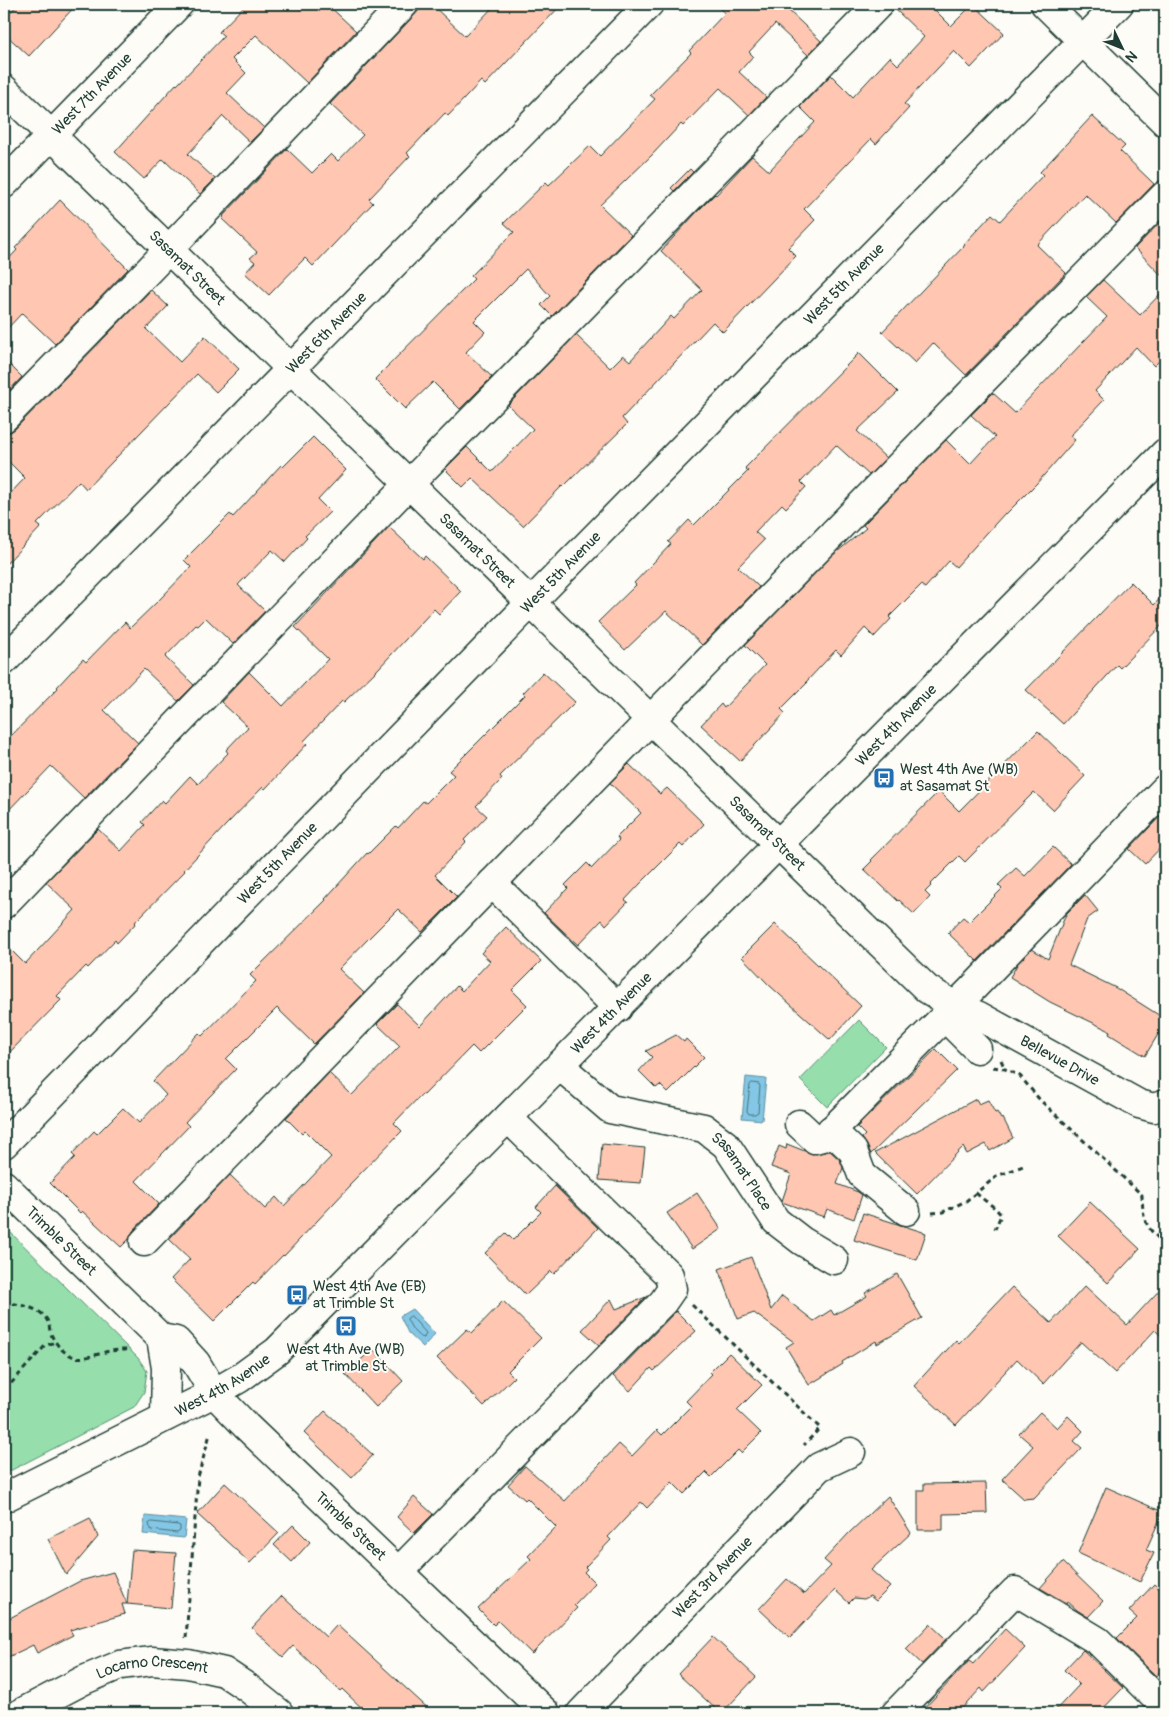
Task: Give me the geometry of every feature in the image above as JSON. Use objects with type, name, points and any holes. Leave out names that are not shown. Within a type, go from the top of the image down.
[{"type":"street","name":"West 7th Avenue","points":[[4,184],[179,4]]},
{"type":"street","points":[[4,418],[169,250],[404,4]]},
{"type":"street","name":"West 6th Avenue","points":[[4,661],[649,4]]},
{"type":"street","points":[[4,904],[410,484],[879,4]]},
{"type":"street","points":[[1045,4],[1165,122]]},
{"type":"street","name":"West 5th Avenue","points":[[4,1144],[531,603],[1119,4]]},
{"type":"street","name":"Sasamat Street","points":[[4,89],[927,988],[955,1006]]},
{"type":"street","points":[[144,1242],[651,719],[1165,195]]},
{"type":"street","name":"West 4th Avenue","points":[[4,1498],[214,1393],[240,1378],[277,1351],[1165,454]]},
{"type":"street","points":[[799,1124],[815,1139],[826,1136],[1165,789]]},
{"type":"street","points":[[492,883],[618,1008]]},
{"type":"street","points":[[955,1006],[952,1024],[977,1049]]},
{"type":"street","name":"Bellevue Drive","points":[[955,1006],[979,1016],[1139,1104],[1154,1108],[1165,1104]]},
{"type":"street","name":"Sasamat Place","points":[[560,1066],[610,1109],[704,1128],[726,1145],[776,1221],[802,1241],[834,1260]]},
{"type":"street","points":[[399,1571],[663,1302],[672,1289],[669,1275],[508,1118]]},
{"type":"street","points":[[831,1130],[853,1151],[862,1175],[906,1211]]},
{"type":"street","name":"Trimble Street","points":[[4,1185],[161,1338],[176,1342],[196,1364],[214,1393],[246,1426],[546,1713]]},
{"type":"street","points":[[161,1338],[166,1368],[165,1418]]},
{"type":"street","name":"West 3rd Avenue","points":[[581,1713],[819,1467],[851,1452]]},
{"type":"street","points":[[896,1713],[1015,1592],[1098,1641],[1165,1706]]},
{"type":"street","name":"Locarno Crescent","points":[[21,1713],[84,1680],[120,1665],[152,1661],[188,1664],[224,1672],[248,1688],[279,1713]]},
{"type":"path","points":[[884,778],[891,784]]},
{"type":"path","points":[[977,1049],[979,1059],[987,1066],[1005,1069],[1020,1076],[1040,1100],[1142,1195],[1143,1216],[1152,1233],[1165,1244]]},
{"type":"path","points":[[906,1211],[924,1214],[943,1212],[966,1202],[997,1176],[1023,1166]]},
{"type":"path","points":[[976,1194],[986,1203],[996,1208],[1001,1215],[996,1229]]},
{"type":"path","points":[[672,1289],[695,1308],[820,1428]]},
{"type":"path","points":[[4,1302],[38,1311],[48,1322],[50,1333],[55,1342],[72,1357],[86,1357],[112,1350],[130,1350]]},
{"type":"path","points":[[5,1390],[44,1346],[55,1342]]},
{"type":"path","points":[[186,1644],[198,1477],[210,1434]]},
{"type":"green space","points":[[859,1020],[886,1047],[827,1107],[800,1080]]},
{"type":"green space","points":[[4,1226],[138,1358],[147,1371],[144,1392],[134,1407],[4,1474]]},
{"type":"water","points":[[746,1077],[766,1079],[762,1120],[742,1118]]},
{"type":"water","points":[[412,1309],[435,1334],[423,1347],[408,1333],[400,1316]]},
{"type":"water","points":[[145,1516],[186,1520],[184,1538],[143,1534]]},
{"type":"building","points":[[18,4],[77,4],[29,56],[4,33],[4,19]]},
{"type":"building","points":[[246,4],[327,4],[356,31],[307,83],[256,35],[232,59],[246,73],[227,93],[264,128],[250,142],[223,116],[188,154],[215,179],[200,194],[163,159],[144,179],[115,152],[176,84],[224,36],[219,32]]},
{"type":"building","points":[[425,4],[431,4],[465,36],[496,4],[562,4],[485,85],[481,81],[448,116],[445,113],[407,153],[410,156],[369,199],[373,203],[313,266],[305,258],[269,295],[245,273],[255,262],[250,258],[257,252],[222,219],[223,216],[287,149],[312,173],[331,154],[338,161],[363,135],[330,104]]},
{"type":"building","points":[[714,4],[794,4],[788,10],[821,41],[808,55],[775,24],[749,52],[753,56],[739,72],[766,97],[749,115],[720,88],[600,205],[631,235],[552,316],[541,305],[550,296],[526,269],[474,321],[485,332],[466,352],[492,377],[460,409],[433,382],[405,409],[375,379],[474,279],[471,276],[514,232],[504,223],[546,182],[549,185],[590,146],[600,156],[655,99],[650,95],[691,53],[689,51],[725,13]]},
{"type":"building","points":[[894,4],[929,4],[951,26],[973,4],[1004,33],[971,68],[954,51],[904,104],[909,108],[876,144],[871,139],[804,209],[815,220],[788,248],[796,256],[723,332],[713,322],[622,418],[627,424],[523,526],[472,478],[463,487],[445,469],[467,447],[492,472],[533,429],[508,405],[576,335],[610,368],[623,355],[630,361],[671,316],[674,319],[702,290],[661,251],[752,156],[769,171],[815,122],[800,107],[831,75],[853,97],[890,57],[898,65],[924,37],[894,8]]},
{"type":"building","points":[[1092,116],[1125,146],[1120,151],[1154,184],[1116,223],[1085,194],[1037,245],[1066,273],[966,375],[933,343],[915,363],[882,332],[992,214],[1000,221],[1043,175],[1040,172]]},
{"type":"building","points":[[690,169],[693,172],[674,191],[671,188]]},
{"type":"building","points":[[60,200],[128,269],[55,344],[22,313],[4,332],[4,264],[17,250],[15,248]]},
{"type":"building","points":[[1165,217],[1165,279],[1135,248]]},
{"type":"building","points":[[1103,280],[1140,315],[1165,289],[1165,355],[1154,366],[1136,347],[1095,391],[1104,400],[1070,436],[1075,440],[1037,483],[1005,513],[956,567],[949,561],[925,588],[921,585],[889,617],[891,619],[874,637],[865,628],[841,655],[836,650],[781,709],[785,713],[740,761],[701,725],[721,704],[724,708],[765,665],[745,645],[832,556],[866,528],[863,525],[946,440],[970,464],[995,437],[971,415],[993,393],[1015,413],[1107,317],[1086,297]]},
{"type":"building","points":[[151,290],[168,306],[146,329],[180,362],[205,336],[239,369],[216,392],[197,374],[86,489],[79,481],[37,524],[41,527],[4,566],[4,500],[25,478],[4,457],[4,433],[9,433],[15,429]]},
{"type":"building","points":[[859,353],[898,392],[857,431],[886,458],[869,475],[836,445],[801,482],[806,487],[786,508],[782,504],[755,532],[764,540],[738,567],[759,587],[702,645],[666,611],[625,650],[598,622],[636,585],[634,583],[671,544],[668,542],[689,520],[694,525],[748,471],[745,468]]},
{"type":"building","points":[[4,359],[22,377],[5,395],[4,394]]},
{"type":"building","points":[[313,437],[346,470],[318,500],[330,512],[305,536],[307,538],[285,562],[272,550],[238,585],[265,611],[233,644],[206,618],[198,626],[196,625],[165,657],[194,685],[178,701],[144,669],[104,710],[138,743],[84,798],[51,766],[4,815],[4,743],[58,688],[83,659],[86,662],[125,622],[130,628],[160,599],[191,567],[184,560],[230,514],[233,517],[281,465],[283,467]]},
{"type":"building","points":[[389,527],[423,559],[425,556],[461,591],[439,614],[434,609],[377,670],[344,702],[342,701],[304,741],[307,744],[284,769],[265,789],[263,787],[226,825],[117,943],[115,940],[88,968],[86,966],[57,996],[61,1000],[4,1058],[4,943],[25,964],[75,910],[46,882],[98,829],[121,851],[145,825],[142,822],[162,800],[165,803],[190,776],[198,784],[228,753],[226,750],[248,727],[221,702],[249,672],[283,706],[328,659],[295,627]]},
{"type":"building","points":[[1131,582],[1154,605],[1165,593],[1165,622],[1120,668],[1117,665],[1063,724],[1026,690]]},
{"type":"building","points":[[543,672],[575,702],[500,776],[502,779],[476,806],[487,816],[435,875],[457,897],[422,932],[398,909],[367,940],[339,969],[364,993],[314,1044],[277,1008],[226,1059],[236,1069],[185,1122],[189,1126],[136,1181],[159,1204],[133,1231],[129,1239],[121,1247],[82,1211],[80,1213],[50,1183],[75,1157],[72,1154],[94,1131],[97,1134],[123,1108],[139,1123],[166,1095],[153,1081],[199,1033],[202,1036],[256,981],[250,975],[326,900],[367,853],[396,826],[398,828],[423,801],[426,803],[454,775],[449,771],[525,695],[523,693]]},
{"type":"building","points":[[1038,731],[1085,776],[1053,810],[1034,792],[965,862],[959,856],[930,885],[925,892],[930,897],[914,914],[864,869],[939,791],[959,811]]},
{"type":"building","points":[[629,764],[660,794],[667,788],[704,824],[683,847],[680,844],[640,884],[625,900],[628,902],[606,925],[602,920],[578,945],[544,913],[568,888],[565,885],[587,863],[592,868],[619,840],[617,837],[641,813],[610,783]]},
{"type":"building","points":[[1165,811],[1165,843],[1145,864],[1129,849]]},
{"type":"building","points":[[1053,847],[1071,864],[977,961],[948,933],[963,917],[969,922],[1002,889],[998,885],[1016,868],[1025,876]]},
{"type":"building","points":[[1085,895],[1098,911],[1087,919],[1069,965],[1116,988],[1165,1019],[1165,1023],[1145,1056],[1109,1034],[1110,1031],[1050,1002],[1010,977],[1018,963],[1032,949],[1048,959],[1066,914]]},
{"type":"building","points":[[775,924],[861,1006],[830,1040],[769,985],[742,957]]},
{"type":"building","points":[[506,927],[541,961],[512,990],[527,1005],[479,1053],[472,1046],[424,1095],[422,1094],[394,1123],[402,1131],[284,1256],[255,1284],[253,1282],[214,1321],[171,1279],[190,1259],[169,1239],[230,1175],[265,1209],[276,1197],[284,1206],[331,1157],[305,1131],[302,1134],[286,1118],[329,1073],[352,1095],[400,1046],[377,1024],[397,1004],[420,1026],[457,986],[462,991],[490,961],[481,953]]},
{"type":"building","points":[[676,1035],[684,1042],[686,1039],[704,1057],[668,1093],[660,1085],[656,1088],[639,1071],[652,1057],[646,1051]]},
{"type":"building","points":[[936,1049],[957,1070],[871,1154],[862,1138],[865,1135],[857,1127]]},
{"type":"building","points":[[976,1099],[979,1104],[988,1100],[995,1113],[997,1112],[1001,1119],[1003,1118],[1013,1138],[990,1151],[986,1144],[967,1154],[963,1147],[917,1194],[875,1153]]},
{"type":"building","points":[[602,1144],[645,1148],[641,1183],[599,1180]]},
{"type":"building","points":[[787,1144],[812,1154],[830,1151],[840,1160],[843,1168],[837,1184],[862,1195],[854,1219],[827,1209],[824,1217],[782,1202],[791,1174],[771,1167],[779,1146],[786,1149]]},
{"type":"building","points":[[555,1186],[598,1228],[554,1274],[551,1271],[526,1295],[485,1253],[506,1233],[513,1240],[541,1212],[536,1207]]},
{"type":"building","points":[[697,1193],[721,1229],[692,1249],[667,1213]]},
{"type":"building","points":[[1090,1202],[1140,1249],[1108,1283],[1058,1236]]},
{"type":"building","points":[[863,1213],[926,1233],[917,1260],[854,1240]]},
{"type":"building","points":[[751,1257],[771,1310],[782,1296],[814,1321],[831,1310],[834,1315],[867,1296],[865,1293],[897,1274],[922,1318],[877,1344],[876,1341],[809,1385],[786,1347],[794,1342],[754,1313],[738,1319],[719,1269]]},
{"type":"building","points":[[1165,1284],[1165,1340],[1155,1330],[1115,1373],[1081,1342],[1043,1384],[1017,1359],[956,1425],[914,1386],[956,1340],[959,1343],[1012,1287],[1051,1323],[1085,1286],[1127,1325]]},
{"type":"building","points":[[646,1297],[599,1345],[582,1330],[611,1299],[616,1309]]},
{"type":"building","points":[[503,1301],[541,1338],[508,1371],[514,1377],[484,1406],[437,1358],[467,1329],[472,1333]]},
{"type":"building","points":[[676,1311],[696,1331],[654,1371],[651,1368],[630,1391],[613,1376]]},
{"type":"building","points":[[373,1349],[403,1381],[376,1407],[345,1374]]},
{"type":"building","points":[[729,1353],[762,1385],[737,1410],[761,1433],[741,1453],[738,1450],[711,1477],[706,1472],[684,1494],[672,1482],[647,1508],[641,1502],[608,1537],[611,1540],[585,1567],[587,1569],[584,1572],[595,1583],[574,1605],[577,1608],[532,1654],[498,1621],[494,1625],[478,1609],[531,1559],[528,1556],[556,1527],[527,1498],[525,1500],[508,1485],[525,1466],[565,1501],[619,1444],[632,1456],[657,1430],[662,1435],[691,1406],[686,1401]]},
{"type":"building","points":[[325,1411],[373,1455],[352,1478],[304,1433]]},
{"type":"building","points":[[1040,1412],[1057,1428],[1068,1416],[1083,1431],[1074,1441],[1082,1448],[1034,1498],[1024,1499],[1002,1479],[1033,1446],[1019,1434]]},
{"type":"building","points":[[225,1483],[279,1533],[250,1563],[197,1514]]},
{"type":"building","points":[[986,1483],[987,1513],[943,1514],[943,1530],[918,1530],[918,1490],[924,1490],[924,1484]]},
{"type":"building","points":[[1106,1487],[1163,1512],[1146,1550],[1154,1553],[1140,1582],[1078,1553]]},
{"type":"building","points":[[888,1496],[911,1533],[871,1570],[890,1587],[876,1601],[870,1596],[864,1599],[854,1598],[849,1603],[835,1590],[790,1638],[759,1609],[787,1579],[804,1594],[831,1566],[824,1560]]},
{"type":"building","points":[[414,1497],[433,1514],[414,1533],[397,1517]]},
{"type":"building","points":[[90,1518],[98,1537],[66,1575],[48,1539]]},
{"type":"building","points":[[293,1525],[310,1542],[292,1562],[274,1545]]},
{"type":"building","points":[[132,1550],[176,1553],[171,1608],[127,1604]]},
{"type":"building","points":[[1063,1562],[1103,1601],[1088,1617],[1067,1601],[1066,1603],[1040,1588]]},
{"type":"building","points":[[113,1572],[127,1604],[122,1604],[125,1614],[70,1630],[73,1635],[37,1653],[33,1645],[4,1659],[4,1621],[80,1581]]},
{"type":"building","points":[[1154,1584],[1165,1594],[1165,1666],[1156,1676],[1117,1638],[1137,1618],[1129,1611]]},
{"type":"building","points":[[282,1596],[326,1637],[337,1625],[433,1713],[367,1713],[342,1689],[340,1691],[293,1646],[283,1657],[252,1628]]},
{"type":"building","points":[[930,1624],[946,1639],[922,1664],[906,1649]]},
{"type":"building","points":[[1005,1629],[1025,1648],[984,1692],[981,1688],[958,1713],[920,1713],[969,1661],[973,1664]]},
{"type":"building","points":[[713,1637],[756,1677],[722,1713],[678,1674]]},
{"type":"building","points":[[1083,1650],[1123,1688],[1099,1713],[1053,1713],[1079,1685],[1064,1670]]},
{"type":"place","name":"West 4th Ave (WB) at Sasamat St","points":[[884,778]]},
{"type":"place","name":"West 4th Ave (EB) at Trimble St","points":[[297,1295]]},
{"type":"place","name":"West 4th Ave (WB) at Trimble St","points":[[346,1326]]}]
